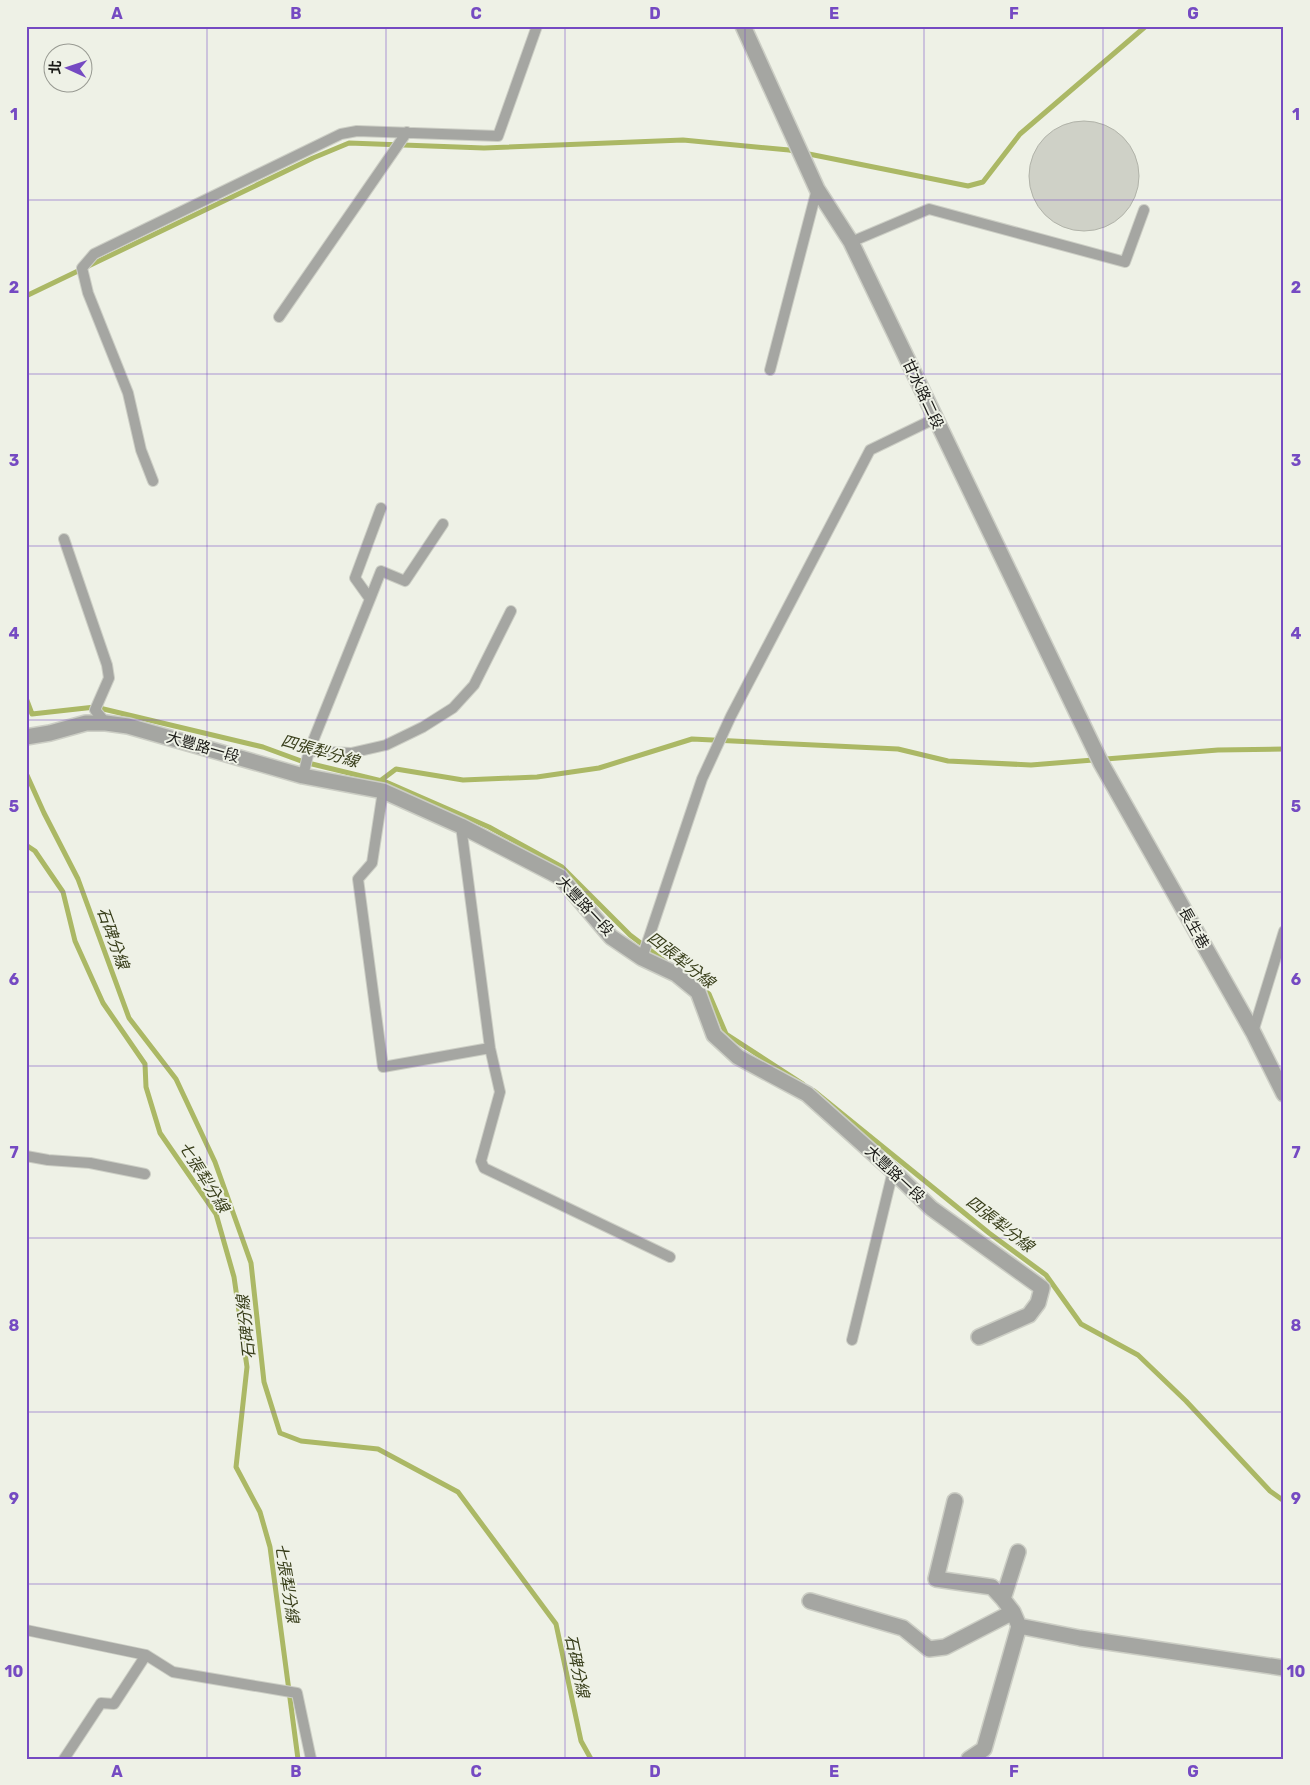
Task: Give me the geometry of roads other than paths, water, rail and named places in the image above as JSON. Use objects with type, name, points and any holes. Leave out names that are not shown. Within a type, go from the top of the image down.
[{"type":"street","name":"甘水路二段","points":[[743,26],[817,189],[851,242],[934,419],[1101,763]]},
{"type":"street","name":"大豐路一段","points":[[26,737],[50,733],[86,723],[128,726],[303,776],[383,791],[461,826],[560,877],[611,936],[642,958],[676,974],[698,992],[714,1035],[738,1057],[807,1094],[893,1171],[931,1208],[1042,1288],[1038,1303],[1030,1315],[978,1337]]},
{"type":"street","name":"長生巷","points":[[1101,763],[1252,1032],[1284,1094]]},
{"type":"street","points":[[955,1501],[936,1579],[992,1587],[1004,1599],[1019,1626],[984,1749],[969,1759]]},
{"type":"street","points":[[1004,1599],[1018,1552]]},
{"type":"street","points":[[810,1601],[903,1628],[929,1649],[945,1647],[1012,1612]]},
{"type":"street","points":[[1019,1626],[1080,1638],[1284,1668]]},
{"type":"lane","points":[[153,481],[141,450],[128,393],[88,294],[82,268],[94,254],[341,134],[357,130],[498,136],[537,26]]},
{"type":"lane","points":[[279,317],[407,132]]},
{"type":"lane","points":[[770,370],[817,189]]},
{"type":"lane","points":[[851,242],[929,209],[1125,262],[1144,210]]},
{"type":"lane","points":[[642,958],[702,779],[727,725],[870,450],[934,419]]},
{"type":"lane","points":[[370,600],[355,578],[380,508]]},
{"type":"lane","points":[[303,776],[309,751],[381,571],[404,581],[442,524]]},
{"type":"lane","points":[[64,539],[107,665],[109,678],[96,710],[106,723]]},
{"type":"lane","points":[[309,751],[351,753],[386,745],[423,727],[453,708],[474,685],[511,611]]},
{"type":"lane","points":[[383,791],[372,863],[358,879],[384,1067],[490,1048]]},
{"type":"lane","points":[[461,826],[490,1048],[500,1092],[481,1161],[484,1168],[670,1257]]},
{"type":"lane","points":[[1252,1032],[1284,931]]},
{"type":"lane","points":[[26,1156],[48,1160],[90,1163],[145,1174]]},
{"type":"lane","points":[[852,1340],[893,1171]]},
{"type":"lane","points":[[26,1630],[146,1655],[173,1672],[297,1693],[311,1759]]},
{"type":"lane","points":[[64,1759],[101,1703],[114,1704],[146,1655]]},
{"type":"waterway","points":[[26,296],[313,158],[349,143],[484,148],[683,140],[789,150],[968,186],[983,182],[1020,134],[1146,26]]},
{"type":"waterway","name":"四張犁分線","points":[[26,698],[32,714],[95,707],[263,747],[304,762],[386,782],[489,827],[562,867],[630,935],[667,963]]},
{"type":"waterway","points":[[380,781],[396,769],[463,780],[537,777],[599,768],[692,739],[898,749],[948,761],[1031,765],[1218,750],[1284,749]]},
{"type":"waterway","name":"石碑分線","points":[[26,773],[78,879],[129,1018],[176,1079],[215,1162],[251,1263],[264,1382],[280,1433],[301,1441],[378,1449],[458,1492],[556,1624],[581,1741],[591,1759]]},
{"type":"waterway","name":"七張犁分線","points":[[26,845],[35,851],[63,892],[75,941],[103,1003],[145,1064],[146,1087],[160,1133],[216,1214],[234,1277],[247,1367],[236,1467],[260,1512],[270,1547],[298,1759]]},
{"type":"waterway","name":"四張犁分線","points":[[700,987],[709,994],[726,1034],[803,1084]]},
{"type":"waterway","name":"四張犁分線","points":[[814,1091],[989,1233],[1046,1275],[1081,1324],[1138,1355],[1186,1401],[1270,1491],[1284,1501]]}]
